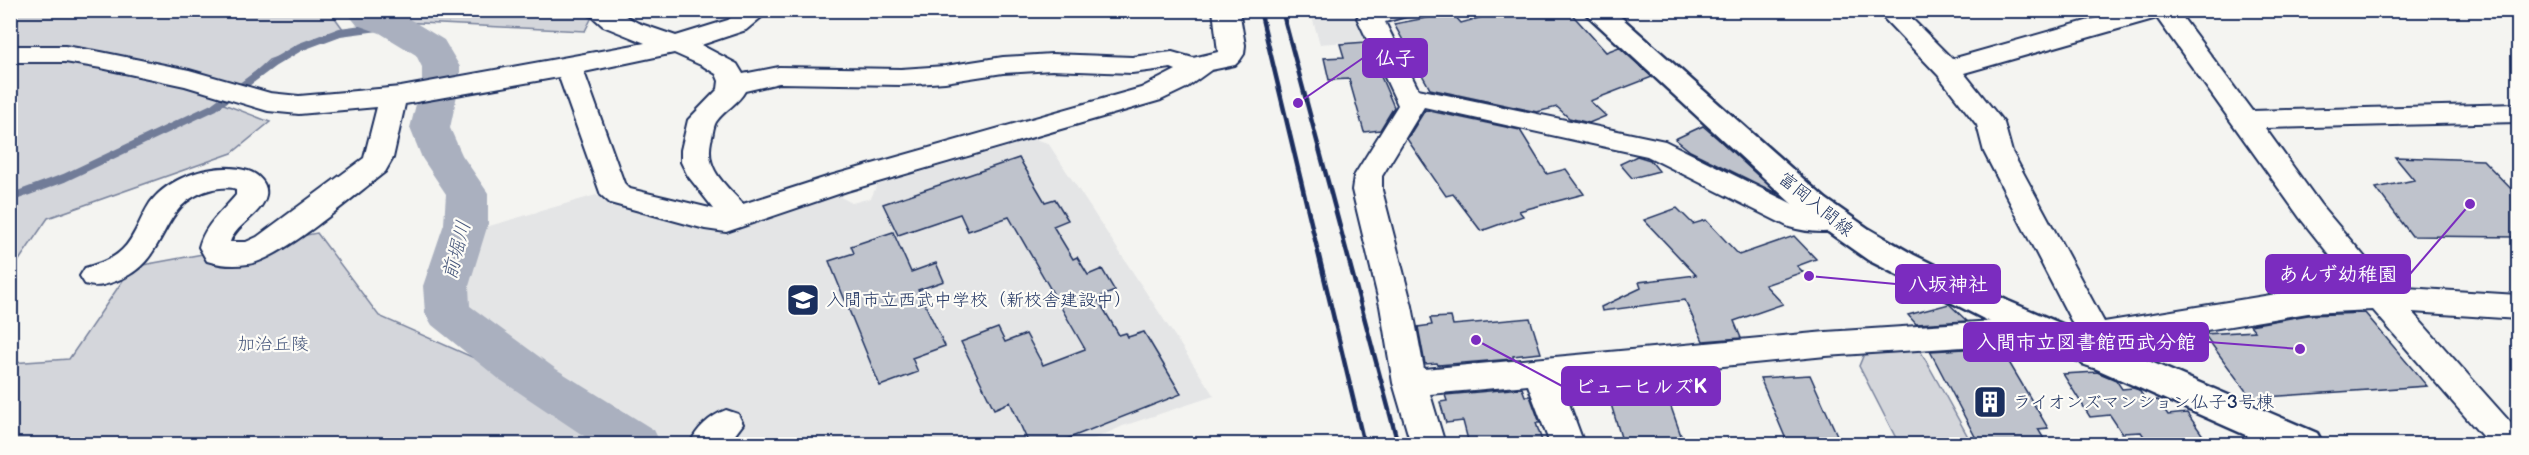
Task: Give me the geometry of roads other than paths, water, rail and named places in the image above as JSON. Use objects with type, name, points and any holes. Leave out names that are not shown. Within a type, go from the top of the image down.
[{"type":"main road","name":"富岡入間線","points":[[1596,10],[1833,222],[1927,277],[2039,330],[2094,346],[2304,444]]},
{"type":"street","points":[[597,10],[632,31],[704,54],[728,70],[732,85],[731,92],[702,120],[695,150],[695,162],[702,176],[737,217]]},
{"type":"street","points":[[10,54],[74,56],[189,78],[268,102],[299,105],[397,97],[569,67],[676,45],[737,25],[758,10]]},
{"type":"street","points":[[569,67],[610,189],[620,196],[705,219],[726,220],[840,183],[1151,94],[1176,82],[1203,63],[1226,59],[1231,54],[1232,45],[1226,10]]},
{"type":"street","points":[[1401,10],[1370,18],[1412,105],[1368,176],[1368,190],[1396,306],[1410,383],[1428,444]]},
{"type":"street","points":[[1888,10],[1947,69],[1990,123],[1998,152],[2094,346],[2308,302],[2382,298],[2518,307]]},
{"type":"street","points":[[1947,69],[2155,10]]},
{"type":"street","points":[[2164,10],[2310,211],[2509,444]]},
{"type":"street","points":[[732,85],[779,75],[901,77],[1031,63],[1132,65],[1172,60],[1196,67]]},
{"type":"street","points":[[1407,95],[1655,148],[1800,220],[1833,222]]},
{"type":"street","points":[[96,276],[113,271],[129,261],[145,241],[163,205],[169,199],[192,185],[221,178],[243,179],[250,185],[251,195],[238,213],[219,231],[214,247],[218,253],[249,253],[268,245],[375,165],[397,97]]},
{"type":"street","points":[[2243,120],[2518,113]]},
{"type":"street","points":[[1410,383],[1826,345],[2039,330]]},
{"type":"street","points":[[1540,370],[1567,444]]},
{"type":"waterway","name":"前堀川","points":[[363,10],[370,17],[393,25],[431,48],[441,67],[441,81],[430,128],[443,158],[467,193],[466,224],[446,286],[448,313],[539,382],[636,444]]},
{"type":"waterway","points":[[10,198],[64,178],[214,107],[273,63],[300,47],[340,32],[393,25]]},
{"type":"railway","points":[[1260,10],[1364,444]]},
{"type":"railway","points":[[1282,10],[1398,444]]},
{"type":"place","name":"仏子","points":[[1298,103]]},
{"type":"place","name":"あんず幼稚園","points":[[2470,204]]},
{"type":"place","name":"八坂神社","points":[[1809,276]]},
{"type":"place","name":"入間市立西武中学校（新校舎建設中）","points":[[803,300]]},
{"type":"place","name":"ビューヒルズK","points":[[1476,340]]},
{"type":"place","name":"入間市立図書館西武分館","points":[[2300,349]]},
{"type":"place","name":"ライオンズマンション仏子3号棟","points":[[1990,402]]},
{"type":"park label","name":"加治丘陵","points":[[273,344]]}]
